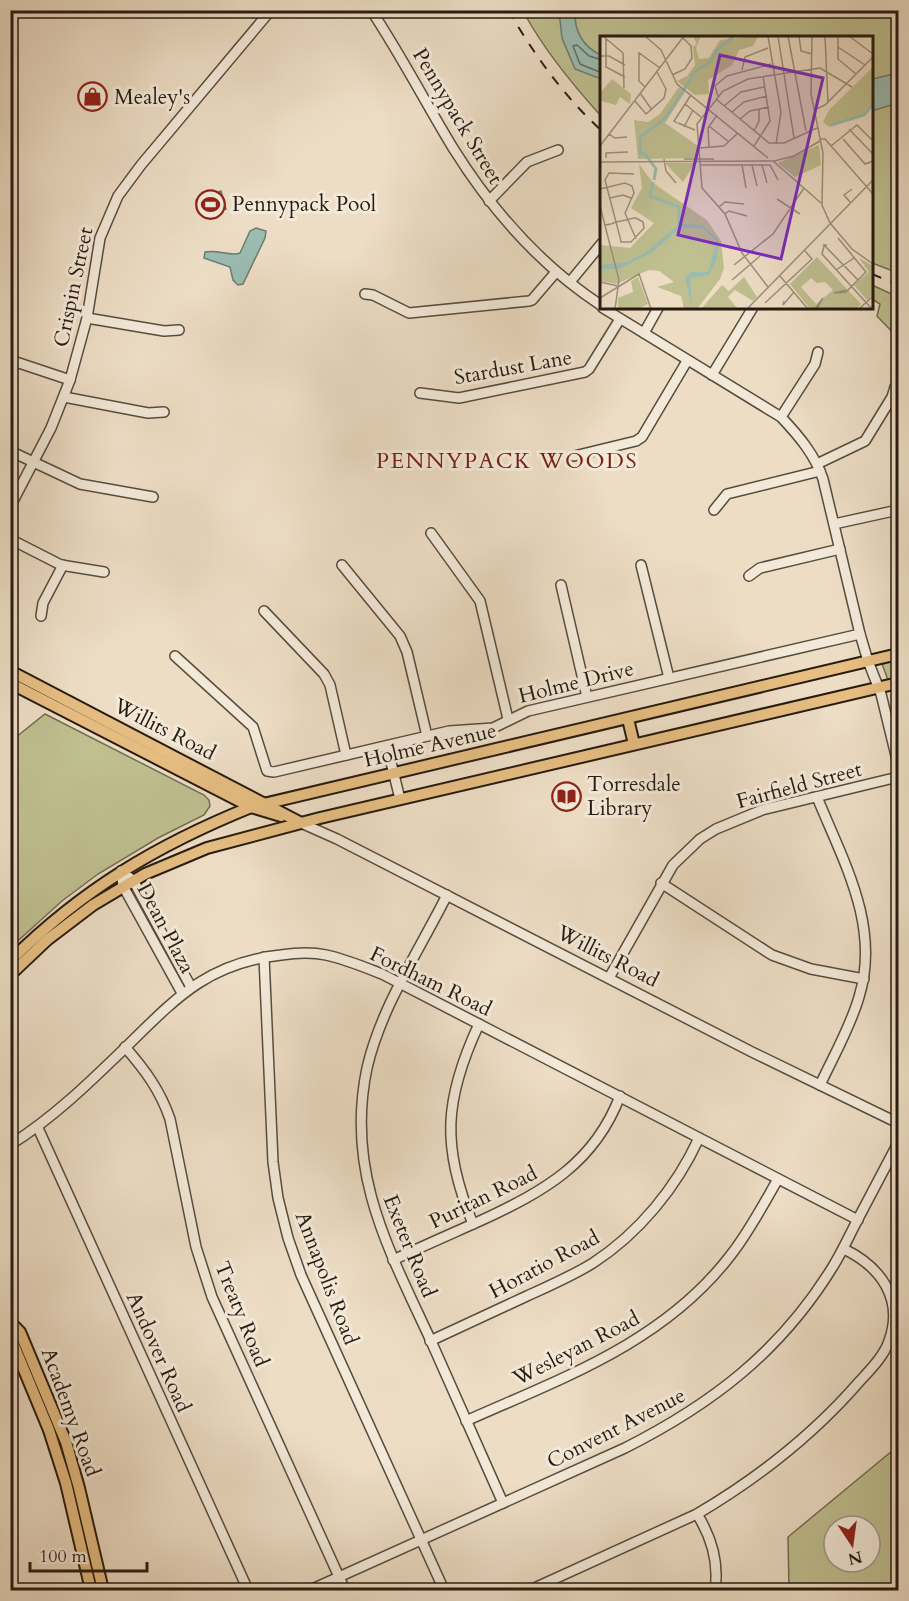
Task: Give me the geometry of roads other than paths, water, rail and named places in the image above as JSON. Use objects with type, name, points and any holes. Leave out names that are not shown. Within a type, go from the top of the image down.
[{"type":"main road","name":"Holme Avenue","points":[[10,961],[71,906],[121,871],[177,839],[251,807],[898,654]]},
{"type":"main road","name":"Willits Road","points":[[10,671],[267,803],[301,823]]},
{"type":"main road","name":"Willits Road","points":[[10,683],[251,807],[301,823]]},
{"type":"main road","points":[[10,975],[57,931],[93,905],[133,880],[207,848],[400,799],[898,683]]},
{"type":"main road","points":[[628,718],[634,744]]},
{"type":"main road","name":"Academy Road","points":[[10,1322],[20,1332],[66,1443],[103,1590]]},
{"type":"main road","name":"Academy Road","points":[[10,1336],[32,1384],[52,1438],[68,1492],[91,1590]]},
{"type":"street","name":"Crispin Street","points":[[10,507],[34,462],[70,380],[87,318],[100,238],[118,196],[141,165],[271,10]]},
{"type":"street","name":"Pennypack Street","points":[[371,10],[396,48],[452,147],[489,201],[556,272],[600,305]]},
{"type":"street","points":[[489,201],[527,162],[558,150]]},
{"type":"street","points":[[570,282],[600,245]]},
{"type":"street","points":[[364,294],[374,295],[409,313],[529,302],[556,272]]},
{"type":"street","name":"Pennypack Street","points":[[605,309],[781,417],[800,438],[819,467],[860,634],[878,688]]},
{"type":"street","points":[[644,333],[657,309]]},
{"type":"street","points":[[712,375],[752,309]]},
{"type":"street","points":[[87,318],[164,331],[178,330]]},
{"type":"street","name":"Stardust Lane","points":[[420,393],[459,398],[585,372],[620,319]]},
{"type":"street","points":[[781,417],[815,364],[818,352]]},
{"type":"street","points":[[10,360],[70,380]]},
{"type":"street","points":[[574,456],[636,441],[642,437],[687,361]]},
{"type":"street","points":[[714,510],[727,494],[819,467],[865,441],[895,387]]},
{"type":"street","points":[[64,397],[148,413],[164,412]]},
{"type":"street","points":[[10,451],[80,484],[153,497]]},
{"type":"street","points":[[834,524],[898,509]]},
{"type":"street","points":[[431,533],[480,601],[508,719]]},
{"type":"street","points":[[10,539],[63,565],[104,572]]},
{"type":"street","points":[[748,576],[760,568],[840,549]]},
{"type":"street","points":[[41,616],[43,603],[63,565]]},
{"type":"street","points":[[342,565],[400,636],[407,652],[428,736]]},
{"type":"street","points":[[641,565],[669,678]]},
{"type":"street","points":[[561,585],[587,697]]},
{"type":"street","points":[[264,610],[324,674],[330,685],[346,755]]},
{"type":"street","name":"Holme Drive","points":[[175,656],[253,727],[267,771],[274,772],[449,731],[493,728],[528,711],[860,634]]},
{"type":"street","points":[[878,688],[898,764]]},
{"type":"street","points":[[387,746],[400,799]]},
{"type":"street","name":"Fairfield Street","points":[[609,978],[673,865],[685,851],[716,829],[762,810],[898,777]]},
{"type":"street","points":[[817,797],[859,900],[866,941],[864,979],[854,1012],[820,1085]]},
{"type":"street","name":"Willits Road","points":[[301,823],[323,832],[898,1123]]},
{"type":"street","name":"Dean Plaza","points":[[121,871],[133,880],[191,987]]},
{"type":"street","name":"Dean Plaza","points":[[121,871],[123,886],[182,993]]},
{"type":"street","points":[[661,884],[772,955],[811,969],[864,979]]},
{"type":"street","name":"Exeter Road","points":[[447,895],[401,984],[376,1039],[368,1068],[362,1116],[362,1142],[367,1185],[375,1214],[393,1260],[503,1503]]},
{"type":"street","name":"Fordham Road","points":[[10,1145],[38,1128],[74,1096],[170,1002],[214,973],[236,964],[264,957],[294,954],[324,955],[351,962],[401,984],[858,1220]]},
{"type":"street","name":"Annapolis Road","points":[[264,957],[273,1162],[278,1198],[288,1238],[301,1275],[444,1590]]},
{"type":"street","points":[[473,1224],[457,1180],[452,1155],[450,1119],[458,1074],[479,1024]]},
{"type":"street","name":"Treaty Road","points":[[125,1047],[154,1082],[164,1100],[170,1119],[196,1247],[213,1297],[345,1590]]},
{"type":"street","name":"Puritan Road","points":[[393,1260],[527,1199],[567,1171],[600,1135],[620,1096]]},
{"type":"street","name":"Andover Road","points":[[38,1128],[248,1590]]},
{"type":"street","name":"Horatio Road","points":[[430,1341],[564,1279],[592,1264],[612,1249],[644,1220],[667,1193],[699,1138]]},
{"type":"street","name":"Convent Avenue","points":[[310,1590],[625,1448],[668,1426],[711,1398],[745,1371],[791,1324],[811,1298],[844,1249],[898,1143]]},
{"type":"street","name":"Wesleyan Road","points":[[466,1421],[603,1359],[657,1326],[682,1306],[729,1257],[754,1221],[778,1179]]},
{"type":"street","points":[[530,1590],[697,1514],[772,1465],[842,1402],[877,1361],[889,1343],[893,1323],[892,1305],[887,1287],[878,1272],[858,1256],[844,1249]]},
{"type":"street","points":[[697,1514],[705,1527],[716,1560],[715,1590]]},
{"type":"water","points":[[559,11],[575,11],[578,32],[589,48],[600,54],[600,79],[575,69],[562,38]]},
{"type":"water","points":[[898,73],[898,103],[873,111],[873,79]]},
{"type":"water","name":"Pennypack Pool","points":[[221,191],[226,209],[199,212],[196,200]]},
{"type":"water","points":[[256,228],[266,231],[265,238],[243,284],[238,285],[233,280],[230,267],[204,258],[205,252],[210,251],[240,253],[250,231]]},
{"type":"railway","points":[[508,10],[528,43],[551,74],[575,104],[600,129]]},
{"type":"railway","points":[[873,274],[898,285]]},
{"type":"place","name":"Mealey's","points":[[93,97]]},
{"type":"place","name":"Pennypack Pool","points":[[211,204]]},
{"type":"place","name":"Torresdale Library","points":[[566,796]]},
{"type":"district","name":"PENNYPACK WOODS","points":[[507,460]]}]
